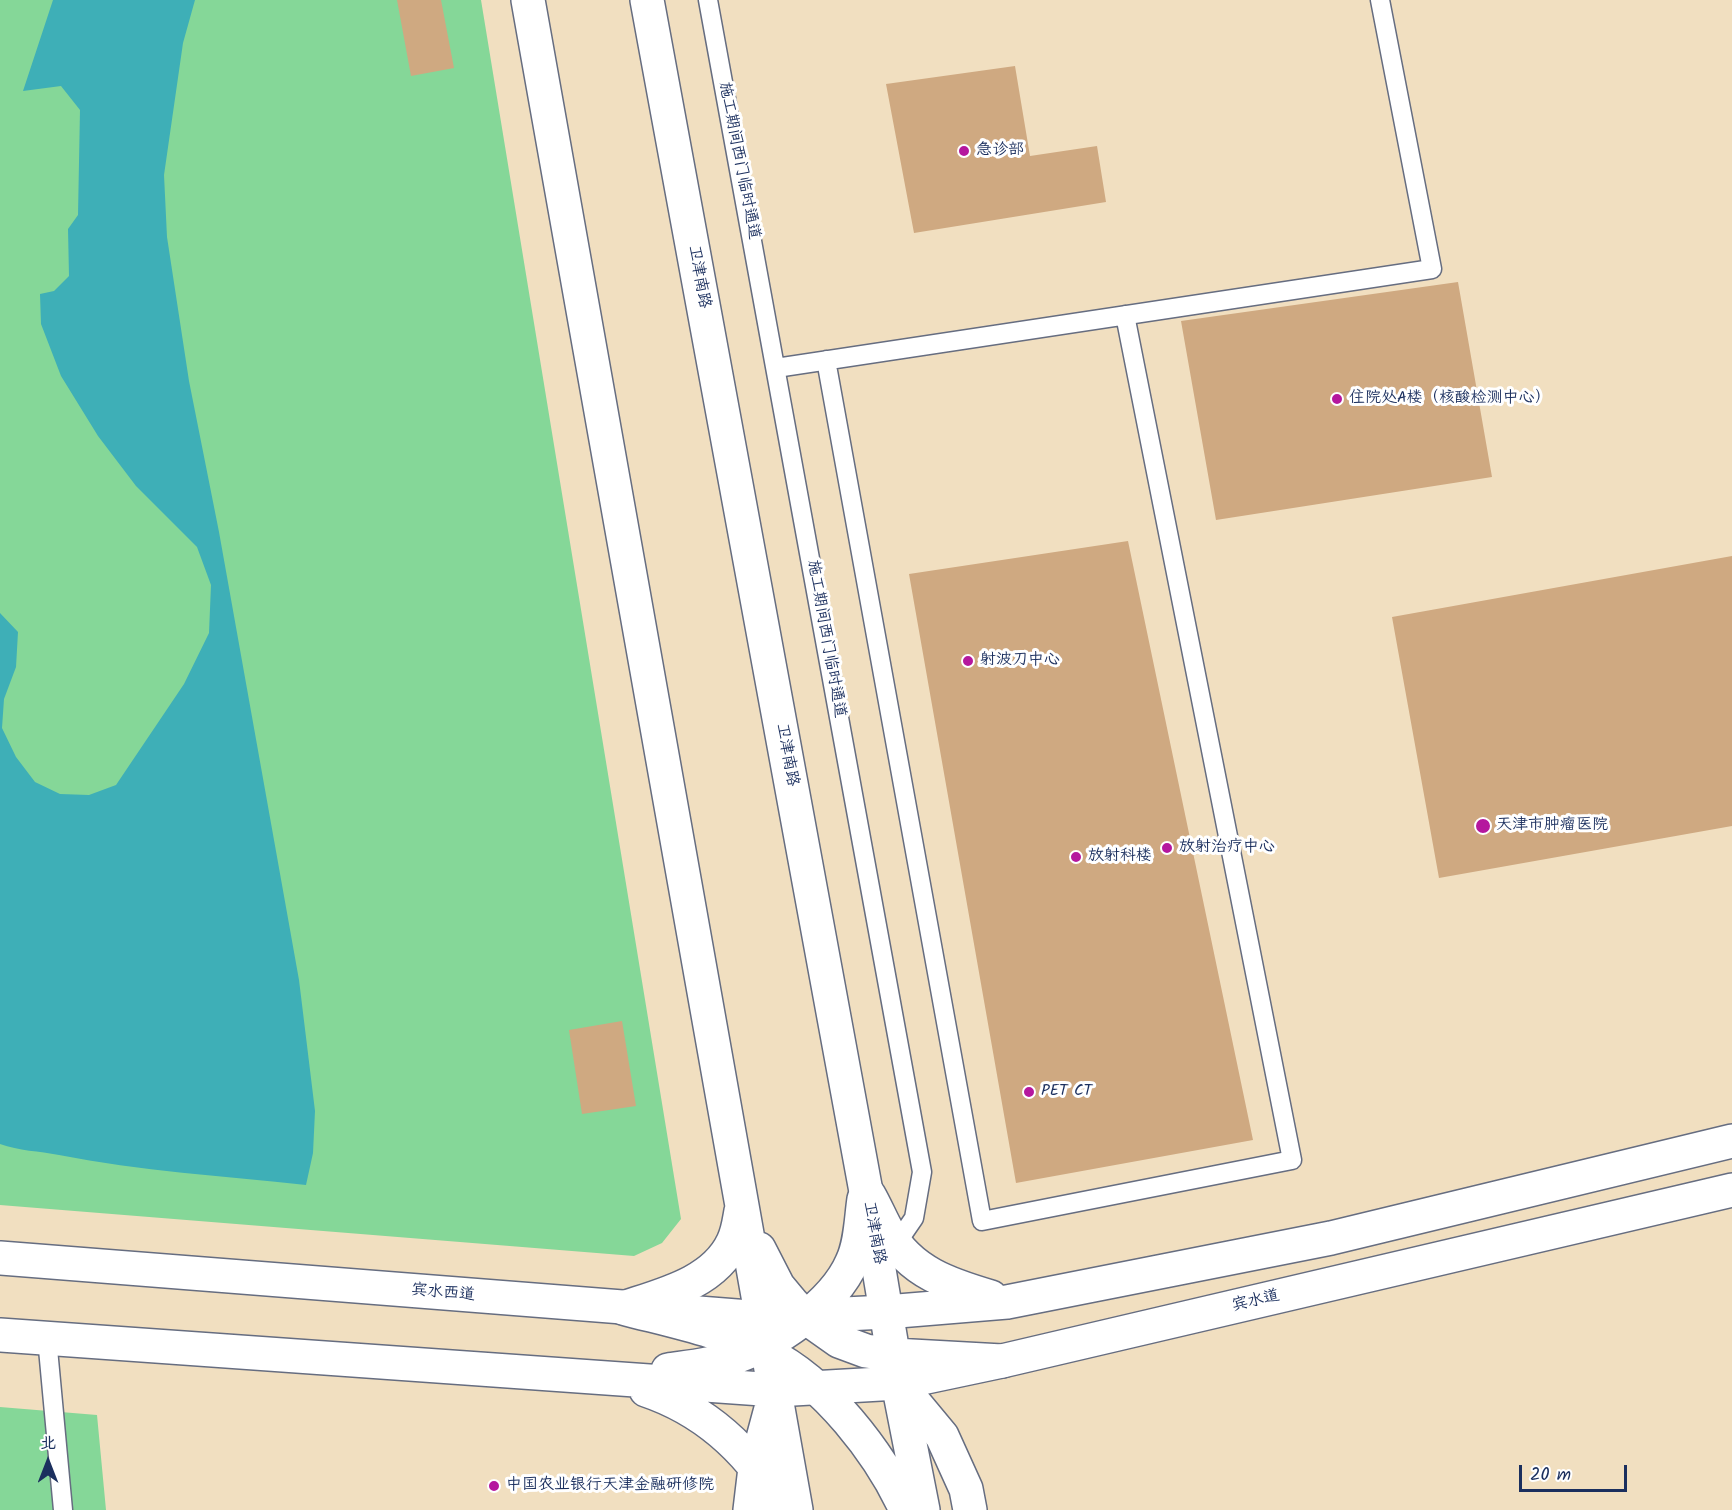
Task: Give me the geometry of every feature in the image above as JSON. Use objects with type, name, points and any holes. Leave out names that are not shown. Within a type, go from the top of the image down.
[{"type":"main road","points":[[528,0],[742,1206],[763,1341],[776,1390],[796,1510]]},
{"type":"main road","name":"卫津南路","points":[[647,0],[865,1186],[888,1257],[886,1312],[923,1510]]},
{"type":"main road","points":[[886,1312],[1007,1302],[1331,1238],[1732,1142]]},
{"type":"main road","points":[[805,1317],[828,1298],[843,1280],[853,1260],[859,1238],[865,1186]]},
{"type":"main road","name":"宾水道","points":[[776,1390],[815,1388],[896,1369],[1002,1361],[1732,1190]]},
{"type":"main road","points":[[623,1308],[674,1291],[712,1269],[733,1244],[742,1206]]},
{"type":"main road","points":[[742,1206],[756,1243],[778,1286],[805,1317],[840,1341],[866,1351],[896,1369],[942,1436],[966,1489],[970,1510]]},
{"type":"main road","points":[[888,1257],[905,1256],[925,1272],[953,1286],[1007,1302]]},
{"type":"main road","name":"宾水西道","points":[[0,1258],[623,1308],[763,1341],[805,1317],[886,1312]]},
{"type":"main road","points":[[0,1335],[776,1390]]},
{"type":"main road","points":[[610,1378],[698,1366],[732,1358],[763,1341]]},
{"type":"main road","points":[[763,1341],[815,1388],[857,1432],[877,1459],[906,1510]]},
{"type":"main road","points":[[610,1378],[682,1405],[710,1421],[756,1468],[784,1510]]},
{"type":"main road","points":[[750,1510],[756,1468],[776,1390]]},
{"type":"lane","name":"施工期间西门临时通道","points":[[708,0],[922,1172],[914,1218],[888,1257]]},
{"type":"lane","points":[[776,368],[1432,269],[1380,0]]},
{"type":"lane","points":[[826,360],[982,1221],[1292,1160],[1125,315]]},
{"type":"lane","points":[[47,1338],[63,1510]]},
{"type":"green space","points":[[0,0],[481,0],[681,1219],[662,1243],[634,1256],[0,1205]]},
{"type":"green space","points":[[0,1407],[97,1415],[106,1510],[0,1510]]},
{"type":"water","points":[[53,0],[195,0],[183,43],[164,175],[167,237],[189,381],[219,532],[299,980],[315,1111],[313,1153],[306,1185],[90,1161],[22,1150],[0,1144],[0,613],[18,632],[16,667],[4,699],[2,728],[16,757],[35,782],[60,794],[89,795],[116,785],[184,684],[209,633],[211,585],[197,547],[136,486],[98,436],[61,376],[41,324],[40,294],[54,291],[69,276],[68,229],[78,215],[80,110],[61,86],[23,91]]},
{"type":"building","points":[[397,0],[441,0],[454,68],[411,76]]},
{"type":"building","name":"急诊部","points":[[1015,66],[1030,156],[1097,146],[1106,202],[914,233],[886,84]]},
{"type":"building","name":"住院处A楼（核酸检测中心）","points":[[1458,282],[1492,477],[1216,520],[1181,321]]},
{"type":"building","name":"放射科楼","points":[[1128,541],[1253,1140],[1016,1183],[909,574]]},
{"type":"building","points":[[1732,556],[1732,826],[1439,878],[1392,617]]},
{"type":"building","points":[[622,1021],[636,1106],[582,1114],[569,1030]]},
{"type":"place","name":"急诊部","points":[[964,151]]},
{"type":"place","name":"住院处A楼（核酸检测中心）","points":[[1337,399]]},
{"type":"place","name":"射波刀中心","points":[[968,661]]},
{"type":"place","name":"天津市肿瘤医院","points":[[1483,826]]},
{"type":"place","name":"放射治疗中心","points":[[1167,848]]},
{"type":"place","name":"放射科楼","points":[[1076,857]]},
{"type":"place","name":"PET CT","points":[[1029,1092]]},
{"type":"place","name":"中国农业银行天津金融研修院","points":[[494,1486]]}]
